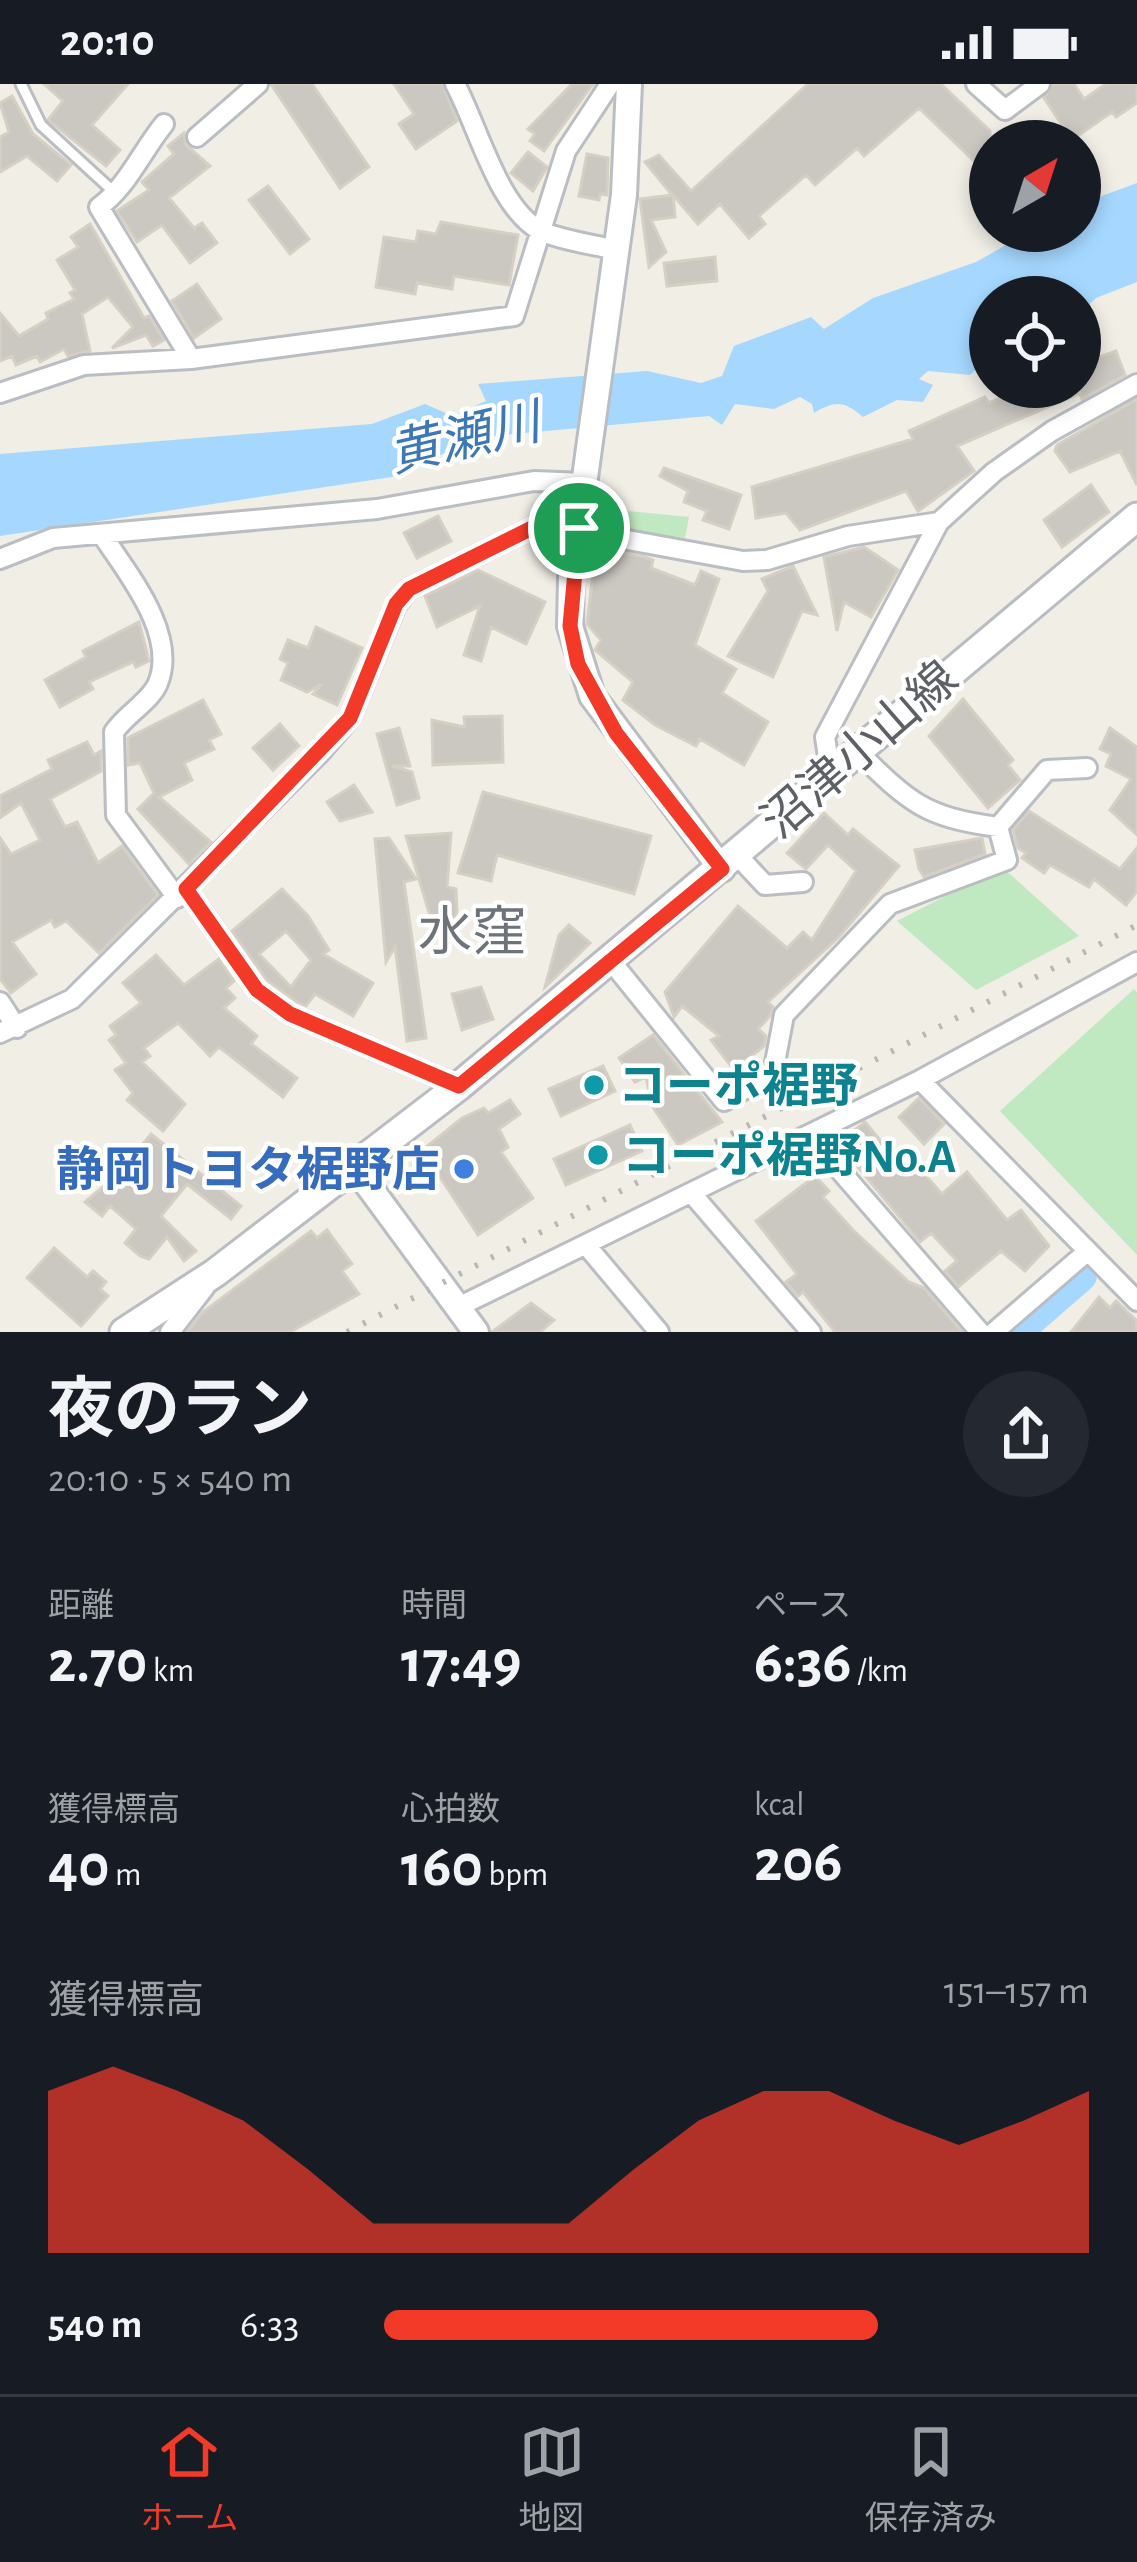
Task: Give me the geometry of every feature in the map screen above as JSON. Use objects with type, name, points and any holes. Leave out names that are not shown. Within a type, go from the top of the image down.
[{"type":"main road","name":"沼津小山線","points":[[124,1332],[215,1273],[356,1169],[611,961],[830,770],[1137,517]]},
{"type":"street","points":[[197,137],[258,84]]},
{"type":"street","points":[[455,84],[501,188],[542,231],[616,250]]},
{"type":"street","points":[[0,392],[84,365],[191,359],[514,316],[566,151],[610,84]]},
{"type":"street","points":[[629,84],[630,122],[609,319],[570,626],[578,664],[616,733],[729,862],[765,885],[803,882]]},
{"type":"street","points":[[976,84],[1005,110],[1040,84]]},
{"type":"street","points":[[164,124],[134,161],[117,194],[99,207],[191,359]]},
{"type":"street","points":[[830,770],[826,737],[939,522],[1052,431],[1137,384]]},
{"type":"street","points":[[0,559],[53,538],[377,509],[534,481],[586,478]]},
{"type":"street","points":[[0,1002],[8,1030],[71,999],[181,894],[350,718],[396,604],[409,589],[525,529],[540,524],[579,528],[743,561],[767,560],[848,536],[939,522]]},
{"type":"street","points":[[103,536],[146,602],[162,669],[157,687],[113,732],[116,815],[257,990],[306,1021],[459,1086]]},
{"type":"street","points":[[856,750],[904,797],[945,821],[998,827]]},
{"type":"street","points":[[998,827],[1046,770],[1087,768]]},
{"type":"street","points":[[611,961],[724,1101],[772,1072],[784,1016],[890,904],[1006,860],[998,827]]},
{"type":"street","points":[[458,1307],[810,1136],[1137,962]]},
{"type":"street","points":[[920,1080],[1137,1301]]},
{"type":"street","points":[[810,1136],[980,1332]]},
{"type":"street","points":[[356,1169],[476,1332]]},
{"type":"street","points":[[693,1195],[811,1332]]},
{"type":"street","points":[[586,1245],[659,1332]]},
{"type":"street","points":[[994,1332],[1088,1251]]},
{"type":"street","points":[[170,1332],[215,1273]]},
{"type":"lane","points":[[21,84],[41,125],[117,194]]},
{"type":"green space","points":[[598,508],[689,517],[685,538],[595,524]]},
{"type":"green space","points":[[1002,867],[1079,936],[976,990],[897,921]]},
{"type":"green space","points":[[1134,989],[1137,992],[1137,1255],[1000,1111]]},
{"type":"water","name":"黄瀬川","points":[[1137,183],[1137,282],[1101,296],[1101,276],[969,276],[969,375],[928,371],[919,379],[933,385],[923,402],[897,400],[863,417],[840,404],[814,413],[812,404],[800,397],[774,409],[735,404],[722,425],[709,416],[493,436],[392,477],[0,536],[0,454],[372,424],[425,404],[453,416],[486,401],[478,384],[647,371],[701,383],[722,376],[734,346],[811,317],[824,329],[873,298],[994,252],[1101,252],[1101,196]]},
{"type":"building","points":[[44,84],[128,84],[92,125],[120,150],[106,166],[48,120],[63,101]]},
{"type":"building","points":[[271,84],[312,84],[369,167],[340,188]]},
{"type":"building","points":[[394,84],[442,84],[457,121],[416,149],[399,124],[414,114]]},
{"type":"building","points":[[572,84],[593,84],[544,151],[530,141],[535,134],[528,129]]},
{"type":"building","points":[[808,84],[941,84],[979,120],[969,120],[969,156],[919,108],[864,156],[857,148],[815,185],[806,175],[759,216],[765,224],[749,238],[720,204],[698,224],[673,195],[675,217],[651,220],[666,252],[649,267],[640,199],[672,195],[645,162],[659,155],[691,191]]},
{"type":"building","points":[[1053,84],[1074,84],[1084,99],[1106,84],[1137,84],[1137,103],[1116,117],[1112,112],[1101,120],[1059,120],[1044,98]]},
{"type":"building","points":[[12,96],[33,134],[71,165],[57,181],[27,156],[0,172],[0,137],[9,132],[0,103]]},
{"type":"building","points":[[184,133],[186,145],[210,166],[169,198],[194,228],[202,223],[217,243],[190,263],[162,225],[137,242],[117,211],[149,190],[142,182],[174,154],[168,146]]},
{"type":"building","points":[[528,152],[547,167],[533,191],[511,173]]},
{"type":"building","points":[[587,154],[608,158],[607,195],[600,194],[599,200],[579,196]]},
{"type":"building","points":[[268,186],[309,239],[290,254],[249,200]]},
{"type":"building","points":[[441,222],[518,235],[509,285],[454,276],[452,289],[417,283],[415,294],[376,287],[384,237],[416,242],[418,231],[436,234]]},
{"type":"building","points":[[90,224],[144,318],[149,316],[164,340],[153,346],[146,335],[112,348],[133,327],[108,297],[82,314],[90,351],[68,356],[64,349],[40,362],[37,356],[16,365],[12,356],[0,361],[0,313],[19,336],[48,319],[46,313],[74,299],[70,293],[75,290],[57,260],[78,247],[71,237]]},
{"type":"building","points":[[715,257],[717,281],[667,286],[664,263]]},
{"type":"building","points":[[197,284],[221,319],[194,338],[172,301]]},
{"type":"building","points":[[1116,351],[1125,375],[1101,388],[1101,356]]},
{"type":"building","points":[[1137,399],[1137,485],[1120,451],[1070,472],[1055,451],[1057,445]]},
{"type":"building","points":[[969,404],[969,408],[1045,408],[957,446],[974,471],[918,511],[906,491],[800,530],[786,513],[756,518],[752,487],[913,439],[909,431]]},
{"type":"building","points":[[664,468],[741,495],[729,529],[703,520],[707,511],[684,502],[688,491],[660,476]]},
{"type":"building","points":[[1091,485],[1109,512],[1062,547],[1044,520]]},
{"type":"building","points":[[438,516],[451,541],[417,558],[404,533]]},
{"type":"building","points":[[864,547],[898,570],[871,617],[844,602],[837,631],[824,557]]},
{"type":"building","points":[[596,548],[645,557],[653,560],[651,568],[695,585],[701,571],[719,579],[695,645],[736,669],[722,693],[768,722],[744,765],[700,739],[696,746],[655,725],[623,700],[633,682],[595,650],[601,640],[587,624]]},
{"type":"building","points":[[793,566],[817,615],[802,611],[773,677],[728,656],[768,591],[762,579]]},
{"type":"building","points":[[478,570],[545,602],[526,644],[491,627],[481,661],[464,655],[480,606],[437,627],[425,596]]},
{"type":"building","points":[[139,622],[149,661],[136,667],[133,662],[89,682],[93,689],[60,707],[45,680],[86,657],[83,651]]},
{"type":"building","points":[[316,627],[362,648],[337,705],[313,694],[322,684],[307,692],[281,680],[288,663],[280,659],[288,640],[308,648]]},
{"type":"building","points":[[963,699],[1013,760],[1008,765],[1020,780],[988,808],[929,736]]},
{"type":"building","points":[[203,700],[221,734],[209,740],[214,749],[184,763],[192,780],[159,797],[211,842],[189,864],[138,809],[154,793],[140,763],[128,765],[128,738]]},
{"type":"building","points":[[502,716],[503,762],[433,765],[432,720],[465,727],[464,717]]},
{"type":"building","points":[[280,724],[299,746],[273,770],[253,748]]},
{"type":"building","points":[[399,728],[410,766],[392,766],[412,772],[419,798],[397,805],[377,734]]},
{"type":"building","points":[[1110,728],[1137,747],[1137,835],[1110,810],[1131,779],[1106,766],[1111,754],[1100,749]]},
{"type":"building","points":[[87,742],[94,755],[101,751],[101,771],[50,799],[65,827],[77,822],[98,863],[122,846],[158,895],[99,953],[66,921],[55,927],[51,920],[12,942],[36,974],[11,993],[0,979],[0,838],[11,854],[40,840],[21,803],[0,818],[0,796],[52,769],[48,760]]},
{"type":"building","points":[[354,785],[372,812],[340,821],[327,802]]},
{"type":"building","points":[[483,792],[651,836],[634,894],[497,855],[491,881],[458,873]]},
{"type":"building","points":[[1029,811],[1120,869],[1137,848],[1137,891],[1126,905],[1094,879],[1089,887],[1050,865],[1044,873],[1022,858],[1026,853],[1018,848],[1013,830]]},
{"type":"building","points":[[824,813],[848,835],[853,829],[899,866],[839,937],[768,1002],[773,1007],[770,1016],[758,1029],[766,1036],[764,1046],[734,1070],[711,1040],[719,1036],[682,1006],[674,1017],[665,992],[738,906],[787,948],[803,932],[812,940],[856,871],[828,845],[806,869],[787,853]]},
{"type":"building","points":[[451,833],[447,887],[456,889],[457,912],[455,918],[431,919],[406,836]]},
{"type":"building","points":[[389,838],[416,879],[404,882],[426,1038],[407,1041],[395,947],[386,962],[375,839]]},
{"type":"building","points":[[982,838],[985,854],[924,877],[919,869],[915,850]]},
{"type":"building","points":[[282,889],[308,916],[329,950],[323,954],[373,983],[353,1016],[315,994],[306,1006],[267,980],[232,931]],"holes":[[[286,931],[311,960],[291,987],[259,954]]]},
{"type":"building","points":[[569,925],[590,943],[545,987],[559,935]]},
{"type":"building","points":[[156,955],[184,985],[219,959],[234,981],[226,988],[235,998],[224,1008],[257,1036],[251,1044],[297,1078],[283,1097],[219,1047],[210,1056],[178,1023],[144,1048],[150,1056],[142,1062],[185,1104],[163,1131],[127,1100],[133,1093],[115,1070],[126,1063],[109,1040],[116,1035],[110,1026],[141,1003],[123,983]]},
{"type":"building","points":[[481,987],[493,1019],[462,1030],[452,994]]},
{"type":"building","points":[[653,1035],[722,1122],[678,1145],[652,1106],[646,1077],[635,1082],[619,1058]]},
{"type":"building","name":"コーポ裾野","points":[[603,1066],[615,1091],[561,1116],[549,1089]]},
{"type":"building","points":[[919,1098],[944,1124],[924,1144],[899,1117]]},
{"type":"building","name":"静岡トヨタ裾野店","points":[[510,1100],[520,1114],[499,1129],[508,1147],[501,1152],[533,1198],[478,1235],[436,1171],[422,1180],[413,1165],[429,1154],[425,1148],[462,1118],[484,1108],[488,1113]]},
{"type":"building","points":[[865,1122],[903,1168],[912,1160],[942,1194],[967,1172],[1007,1220],[1021,1210],[1049,1246],[1025,1271],[1001,1251],[958,1287],[945,1271],[957,1261],[931,1233],[920,1242],[838,1143]]},
{"type":"building","name":"コーポ裾野No.A","points":[[630,1125],[642,1151],[566,1185],[554,1159]]},
{"type":"building","points":[[151,1134],[241,1206],[231,1219],[187,1184],[161,1216],[196,1251],[184,1261],[167,1237],[149,1259],[140,1256],[125,1243],[136,1229],[110,1206],[102,1216],[85,1202],[114,1178]]},
{"type":"building","points":[[815,1176],[829,1191],[823,1197],[854,1231],[909,1282],[924,1288],[962,1332],[835,1332],[803,1292],[798,1296],[786,1282],[797,1274],[756,1221]]},
{"type":"building","points":[[327,1230],[352,1264],[342,1271],[359,1294],[290,1332],[187,1332],[203,1312],[311,1231],[317,1238]]},
{"type":"building","points":[[54,1248],[87,1277],[93,1271],[106,1282],[100,1289],[108,1296],[81,1326],[27,1278]]},
{"type":"building","points":[[1099,1297],[1110,1308],[1116,1301],[1136,1320],[1137,1332],[1071,1332]]},
{"type":"building","points":[[531,1303],[554,1320],[540,1332],[492,1332]]},
{"type":"waterway","points":[[1013,1332],[1079,1275]]},
{"type":"railway","points":[[347,1332],[1137,925]]},
{"type":"place","name":"コーポ裾野","points":[[594,1085]]},
{"type":"place","name":"コーポ裾野No.A","points":[[598,1155]]},
{"type":"place","name":"静岡トヨタ裾野店","points":[[464,1169]]},
{"type":"district","name":"水窪","points":[[472,931]]},
{"type":"route","points":[[540,524],[579,528],[570,626],[578,664],[616,733],[722,869],[459,1086],[290,1014],[238,970],[186,889],[350,718],[396,604],[409,589],[525,529],[540,524]]}]
